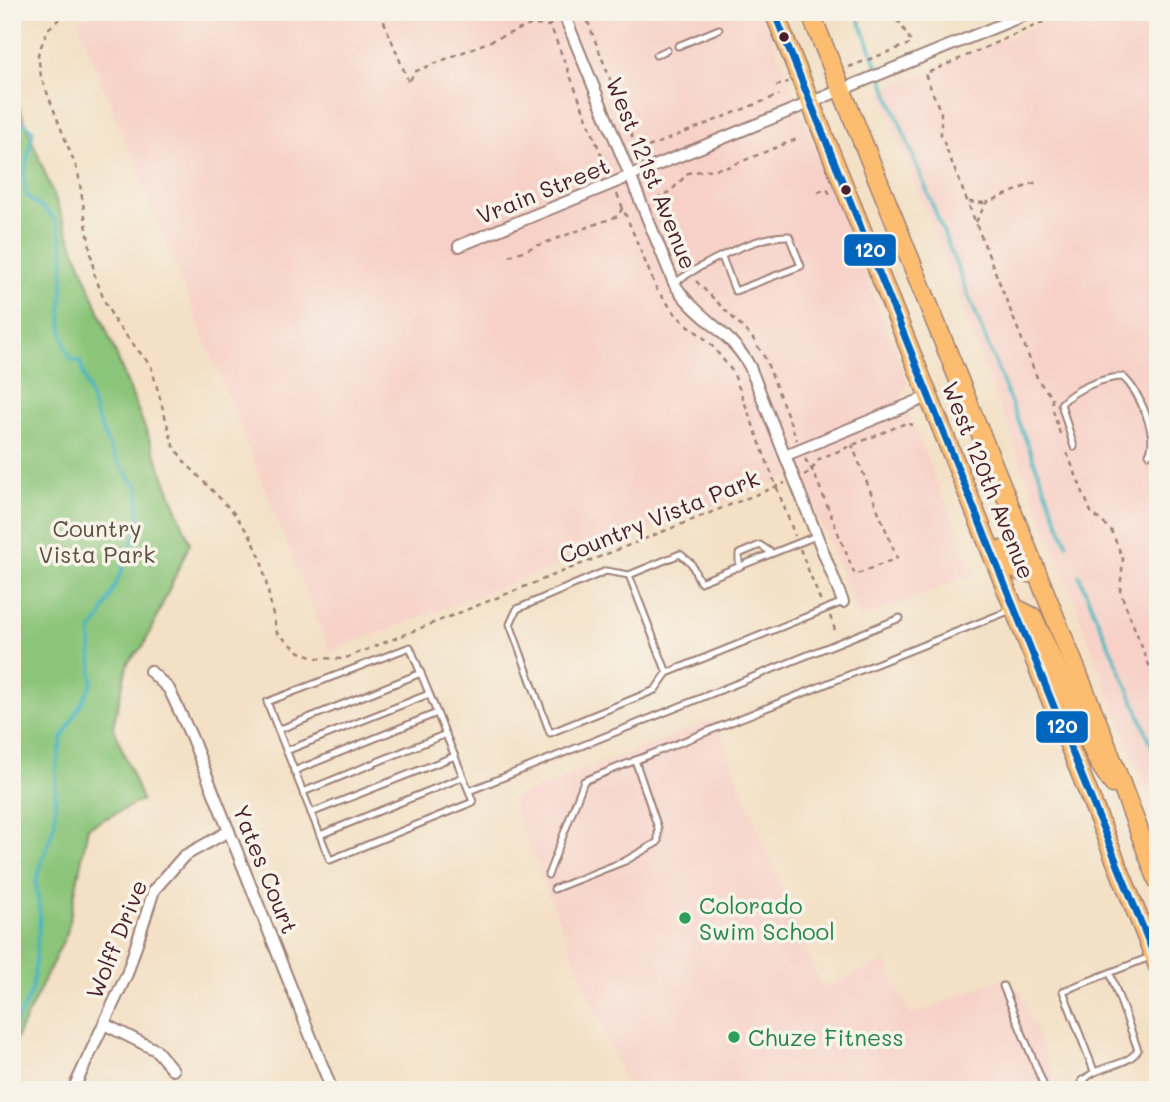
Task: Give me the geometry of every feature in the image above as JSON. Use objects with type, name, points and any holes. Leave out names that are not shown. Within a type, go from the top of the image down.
[{"type":"main road","name":"West 120th Avenue","points":[[774,12],[1156,961]]},
{"type":"main road","name":"West 120th Avenue","points":[[810,12],[1158,881]]},
{"type":"main road","points":[[931,399],[950,422],[1006,563],[1018,573],[1037,574]]},
{"type":"main road","points":[[1015,608],[1033,617],[1100,763],[1134,817]]},
{"type":"street","name":"West 121st Avenue","points":[[562,12],[674,283],[691,306],[727,335],[742,352],[843,602]]},
{"type":"street","name":"Vrain Street","points":[[459,247],[895,71],[1032,12]]},
{"type":"street","points":[[786,456],[931,399]]},
{"type":"street","name":"Yates Court","points":[[150,671],[169,689],[229,831],[332,1090]]},
{"type":"street","name":"Wolff Drive","points":[[73,1090],[136,949],[155,890],[164,875],[184,856],[229,831]]},
{"type":"street","points":[[104,1024],[156,1050],[173,1070]]},
{"type":"lane","points":[[678,46],[719,29]]},
{"type":"lane","points":[[656,55],[667,50]]},
{"type":"lane","points":[[674,283],[692,271],[722,257],[766,239],[789,236],[801,266],[735,291],[722,257]]},
{"type":"lane","points":[[1074,447],[1061,404],[1069,395],[1113,377],[1124,377],[1131,383],[1153,435],[1153,446],[1149,454]]},
{"type":"lane","points":[[817,536],[700,582],[691,563],[680,554],[629,575],[606,571],[517,609],[510,624],[550,733],[655,690],[667,673],[843,602]]},
{"type":"lane","points":[[740,567],[739,554],[760,545],[772,553]]},
{"type":"lane","points":[[629,575],[667,673]]},
{"type":"lane","points":[[548,875],[584,781],[1015,608]]},
{"type":"lane","points":[[469,791],[900,618]]},
{"type":"lane","points":[[410,647],[463,778],[473,802],[330,860],[267,702],[410,647]]},
{"type":"lane","points":[[278,730],[421,673]]},
{"type":"lane","points":[[286,751],[429,694]]},
{"type":"lane","points":[[294,771],[437,713]]},
{"type":"lane","points":[[303,792],[446,734]]},
{"type":"lane","points":[[311,813],[454,756]]},
{"type":"lane","points":[[554,889],[625,861],[657,842],[658,828],[635,760]]},
{"type":"lane","points":[[320,835],[463,778]]},
{"type":"lane","points":[[1094,1071],[1063,991],[1110,972],[1156,961]]},
{"type":"lane","points":[[1078,1090],[1082,1080],[1094,1071],[1134,1056],[1138,1050],[1110,972]]},
{"type":"lane","points":[[1003,986],[1044,1086],[1034,1090]]},
{"type":"lane","points":[[1082,1080],[1091,1090]]},
{"type":"path","name":"Country Vista Park","points":[[67,12],[48,29],[38,54],[41,77],[78,172],[94,273],[115,322],[151,366],[173,445],[184,461],[233,512],[251,537],[261,559],[277,633],[300,652],[329,660],[343,659],[776,486],[811,471],[819,459],[852,445],[906,423],[913,425]]},
{"type":"path","points":[[380,12],[409,83],[414,72],[530,25],[550,26]]},
{"type":"path","points":[[545,12],[657,290],[678,317],[709,342],[733,372],[798,543],[835,629]]},
{"type":"path","points":[[584,12],[638,151],[779,95]]},
{"type":"path","points":[[868,62],[912,43],[900,23],[883,12]]},
{"type":"path","points":[[1063,441],[1053,417],[1052,397],[1038,380],[942,135],[941,113],[925,74],[1066,12]]},
{"type":"path","points":[[797,139],[728,167],[688,173],[670,192],[660,196],[697,285],[752,337],[765,358],[855,575],[897,558],[852,445]]},
{"type":"path","points":[[968,201],[986,203],[1039,181]]},
{"type":"path","points":[[818,192],[827,189],[831,197]]},
{"type":"path","points":[[976,222],[986,203]]},
{"type":"path","points":[[509,256],[618,216],[623,208]]},
{"type":"path","points":[[1067,453],[1091,512],[1111,530],[1123,559],[1120,591],[1158,688]]},
{"type":"shaded area","points":[[99,12],[762,12],[907,382],[902,397],[975,574],[859,619],[801,473],[330,652],[77,21]]},
{"type":"shaded area","points":[[1065,12],[1158,12],[1158,822],[880,92]]},
{"type":"shaded area","points":[[715,719],[821,988],[886,961],[910,1016],[1004,977],[1020,991],[1059,1090],[628,1090],[510,799]]},
{"type":"green space","name":"Country Vista Park","points":[[12,89],[190,543],[144,645],[128,662],[113,726],[142,800],[88,827],[67,933],[12,1047]]},
{"type":"waterway","points":[[856,12],[1067,544]]},
{"type":"waterway","points":[[12,110],[33,131],[24,176],[26,195],[53,217],[61,237],[64,254],[62,325],[65,343],[71,360],[80,361],[108,445],[139,488],[139,522],[123,568],[100,619],[91,631],[92,684],[62,738],[56,768],[55,822],[36,881],[40,916],[31,993],[12,1031]]},
{"type":"waterway","points":[[1079,575],[1158,763]]},
{"type":"transit line","name":"120","points":[[774,12],[1158,965]]},
{"type":"place","name":"Colorado Swim School","points":[[685,918]]},
{"type":"place","name":"Chuze Fitness","points":[[734,1037]]}]
